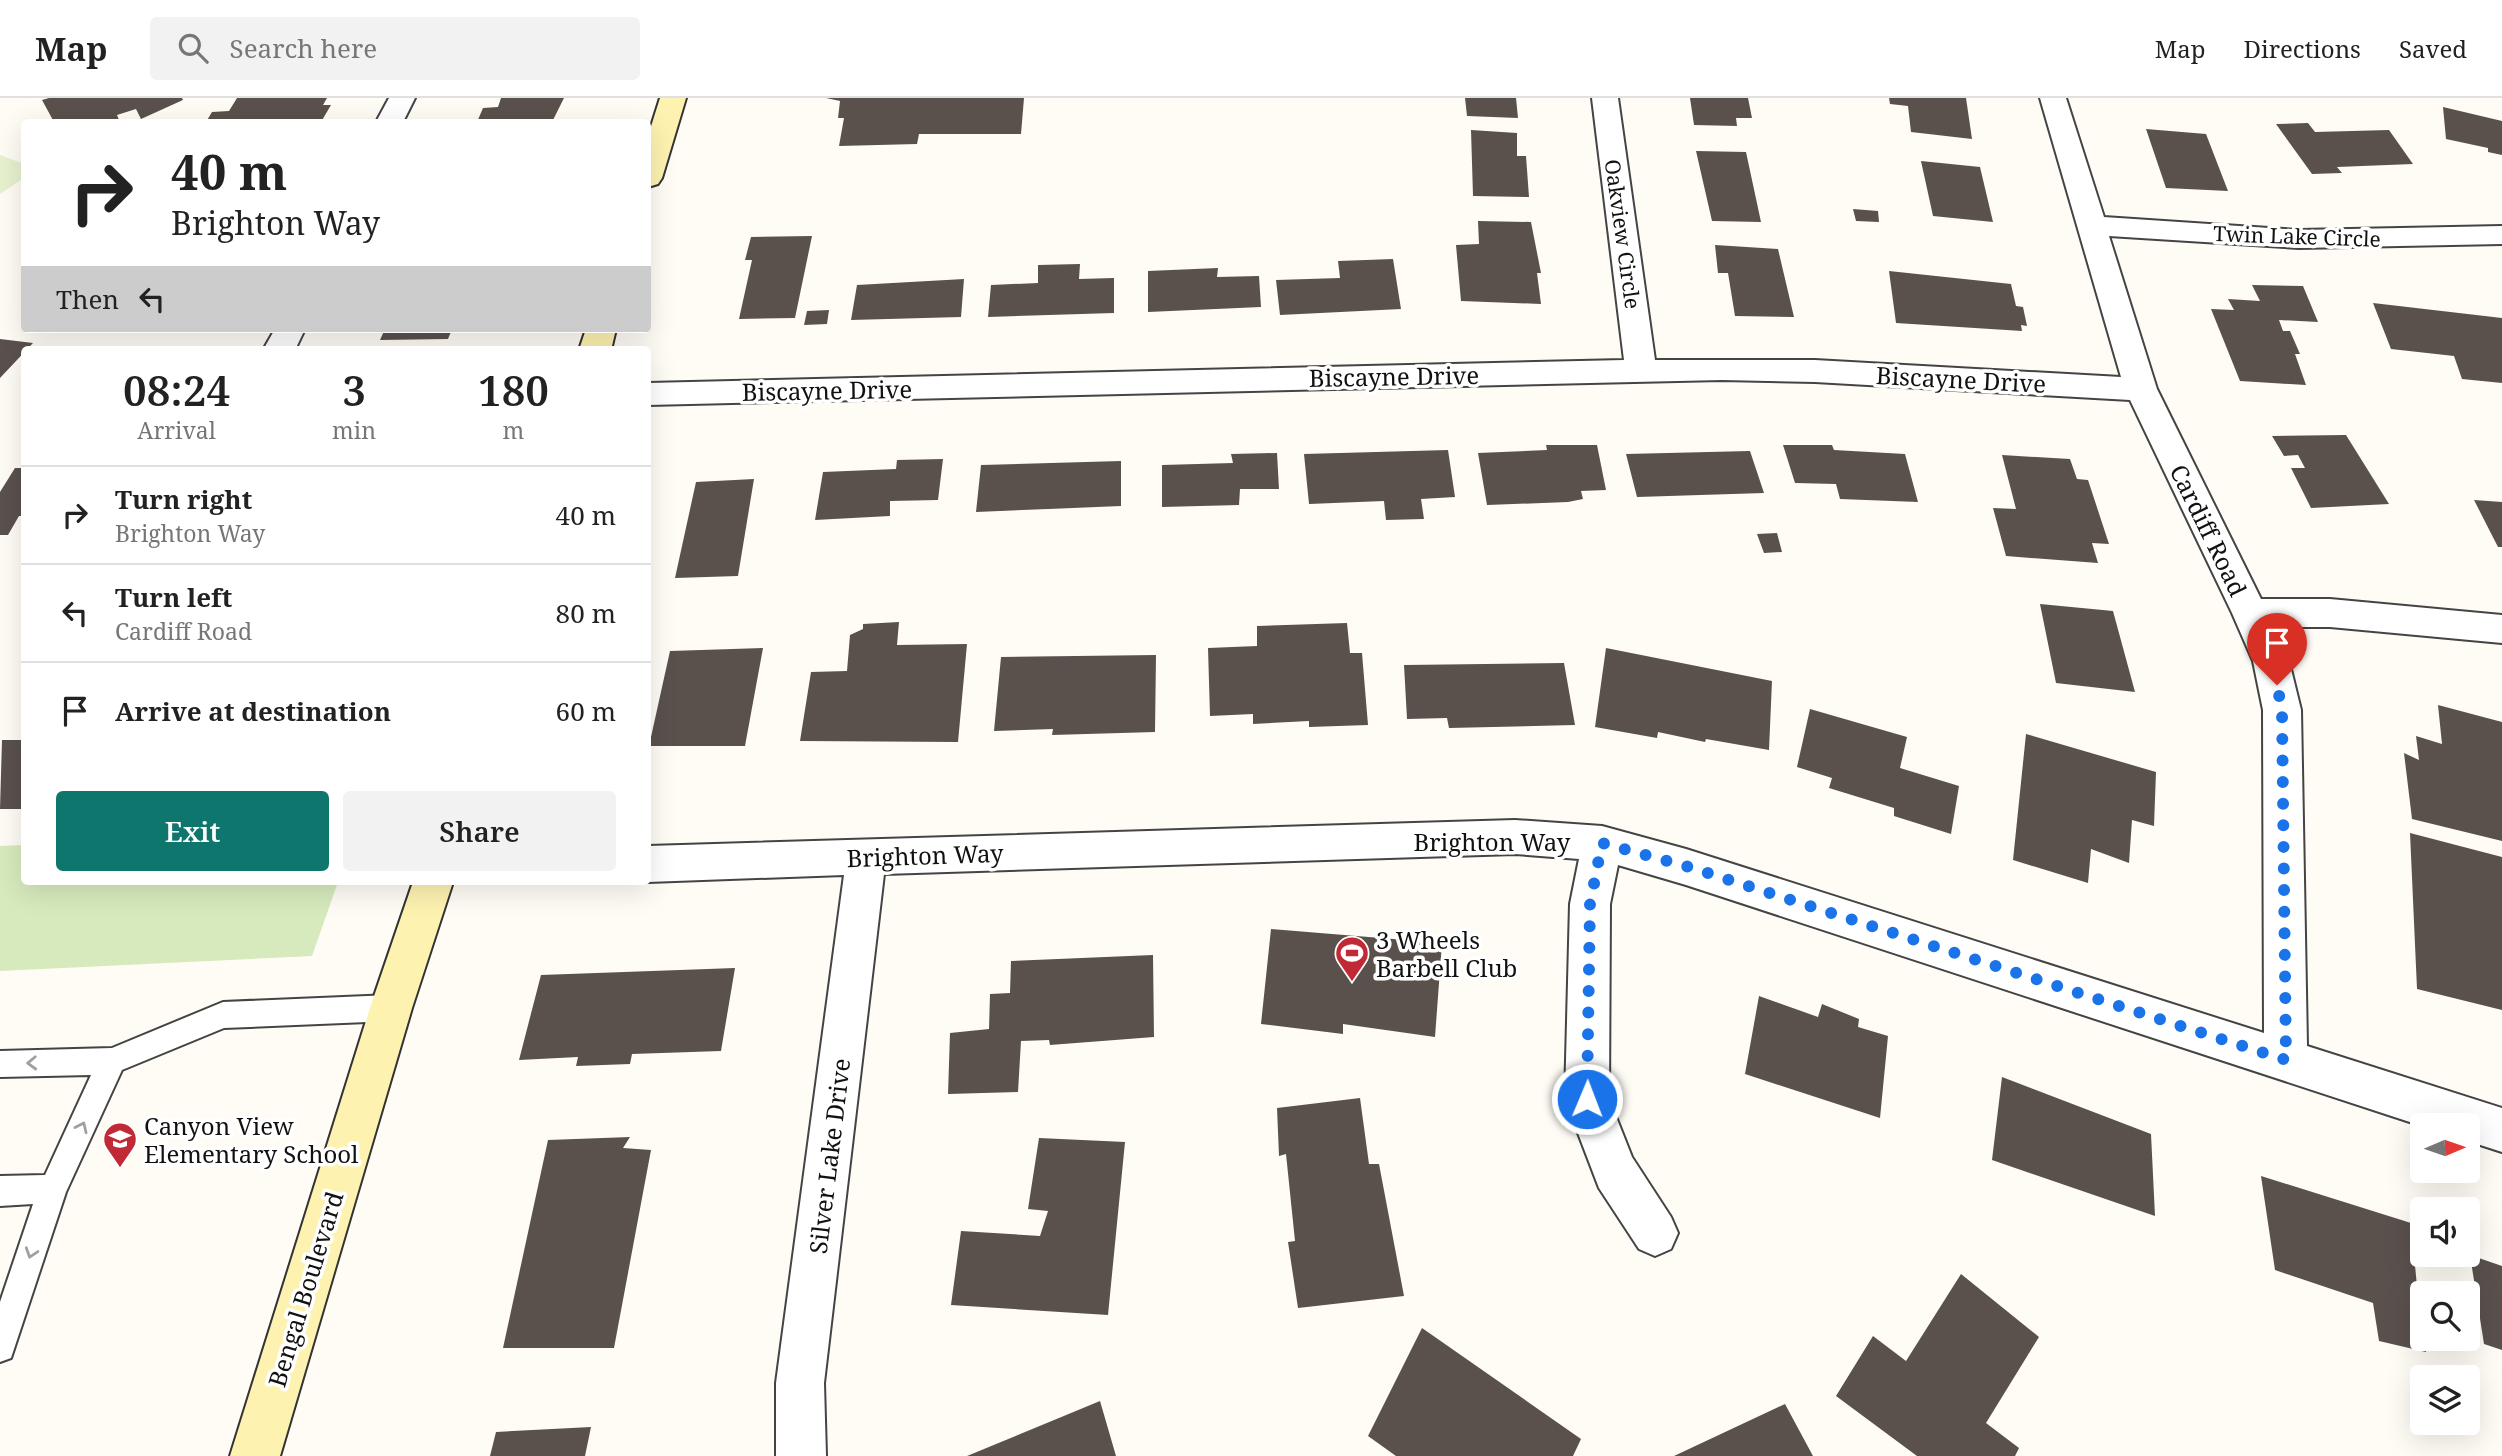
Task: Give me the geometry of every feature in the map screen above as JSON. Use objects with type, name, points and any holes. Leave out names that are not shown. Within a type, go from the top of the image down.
[{"type":"main road","points":[[651,168],[673,98]]},
{"type":"main road","name":"Bengal Boulevard","points":[[255,1456],[391,1009],[432,885]]},
{"type":"street","points":[[392,119],[402,98]]},
{"type":"street","name":"Oakview Circle","points":[[1605,98],[1641,370]]},
{"type":"street","name":"Cardiff Road","points":[[2053,98],[2141,389],[2250,612],[2271,661],[2282,710],[2286,1060]]},
{"type":"street","name":"Twin Lake Circle","points":[[2092,226],[2313,239],[2502,235]]},
{"type":"street","name":"Biscayne Drive","points":[[651,394],[1641,370],[1815,371],[2141,389]]},
{"type":"street","points":[[2250,612],[2329,613],[2502,629]]},
{"type":"street","name":"Brighton Way","points":[[651,864],[1515,837],[1602,843],[1686,866],[2502,1129]]},
{"type":"street","points":[[1602,843],[1590,904],[1587,1099],[1615,1172],[1655,1233]]},
{"type":"street","name":"Silver Lake Drive","points":[[800,1456],[800,1383],[866,857]]},
{"type":"lane","points":[[0,1064],[113,1061],[223,1015],[391,1009]]},
{"type":"lane","points":[[0,1348],[53,1189],[113,1061]]},
{"type":"lane","points":[[0,1191],[53,1189]]},
{"type":"green space","points":[[0,155],[21,163],[21,180],[0,194]]},
{"type":"green space","points":[[21,845],[21,885],[337,885],[312,956],[0,971],[0,846]]},
{"type":"building","points":[[237,98],[327,98],[323,105],[331,105],[323,119],[208,119],[212,112],[229,111]]},
{"type":"building","points":[[501,98],[564,98],[554,119],[478,119],[483,108],[498,107]]},
{"type":"building","points":[[826,98],[1024,98],[1021,134],[919,134],[917,144],[839,146],[844,118],[838,118],[840,101]]},
{"type":"building","points":[[1465,98],[1516,98],[1518,118],[1467,116]]},
{"type":"building","points":[[1690,98],[1748,98],[1752,118],[1736,118],[1737,126],[1694,125]]},
{"type":"building","points":[[1889,98],[1966,98],[1972,139],[1911,132],[1908,106],[1890,104]]},
{"type":"building","points":[[42,100],[183,100],[141,119],[136,109],[117,115],[119,119],[52,119]]},
{"type":"building","points":[[2443,107],[2502,121],[2502,155],[2488,152],[2488,148],[2446,139]]},
{"type":"building","points":[[2308,123],[2315,132],[2389,130],[2413,164],[2337,167],[2342,173],[2312,174],[2276,124]]},
{"type":"building","points":[[2146,129],[2206,134],[2228,191],[2166,188]]},
{"type":"building","points":[[1471,130],[1517,133],[1517,156],[1526,156],[1529,197],[1473,196]]},
{"type":"building","points":[[1696,151],[1746,152],[1761,222],[1712,221]]},
{"type":"building","points":[[1921,161],[1980,167],[1993,222],[1933,216]]},
{"type":"building","points":[[1853,209],[1878,211],[1879,222],[1856,221]]},
{"type":"building","points":[[1478,221],[1531,222],[1541,273],[1537,273],[1541,304],[1461,301],[1456,245],[1479,244]]},
{"type":"building","points":[[812,236],[795,318],[739,319],[752,260],[745,260],[751,237]]},
{"type":"building","points":[[1715,245],[1778,249],[1794,317],[1735,316],[1728,273],[1718,273]]},
{"type":"building","points":[[1393,259],[1401,309],[1280,315],[1276,280],[1340,278],[1338,261]]},
{"type":"building","points":[[1080,264],[1079,279],[1114,278],[1114,313],[988,317],[991,285],[1038,283],[1038,265]]},
{"type":"building","points":[[1218,268],[1217,277],[1259,276],[1261,307],[1148,312],[1148,271]]},
{"type":"building","points":[[1889,271],[2011,284],[2016,306],[2023,307],[2027,326],[2021,325],[2022,331],[1896,323]]},
{"type":"building","points":[[964,279],[961,317],[851,320],[857,285]]},
{"type":"building","points":[[2252,285],[2303,286],[2318,322],[2279,320],[2283,331],[2290,331],[2300,354],[2295,354],[2306,385],[2240,381],[2211,309],[2234,310],[2228,299],[2260,301]]},
{"type":"building","points":[[2373,303],[2502,318],[2502,383],[2462,379],[2454,356],[2391,349]]},
{"type":"building","points":[[829,310],[827,324],[804,325],[807,311]]},
{"type":"building","points":[[383,333],[450,333],[448,339],[380,340]]},
{"type":"building","points":[[0,339],[33,343],[30,346],[21,346],[21,356],[0,378]]},
{"type":"building","points":[[2346,435],[2389,504],[2311,508],[2291,468],[2305,468],[2298,455],[2284,456],[2272,436]]},
{"type":"building","points":[[1546,445],[1597,445],[1606,490],[1581,491],[1583,499],[1568,502],[1487,505],[1478,453],[1547,450]]},
{"type":"building","points":[[1783,445],[1832,445],[1834,450],[1905,454],[1918,502],[1840,499],[1836,484],[1795,483]]},
{"type":"building","points":[[1448,450],[1455,497],[1421,499],[1424,519],[1386,520],[1384,501],[1309,504],[1304,454]]},
{"type":"building","points":[[1750,451],[1764,493],[1637,497],[1626,454]]},
{"type":"building","points":[[1277,453],[1279,489],[1240,489],[1239,505],[1162,507],[1162,465],[1233,463],[1231,454]]},
{"type":"building","points":[[2002,455],[2070,459],[2077,479],[2088,480],[2109,544],[2092,543],[2098,563],[2006,556],[1993,508],[2016,509]]},
{"type":"building","points":[[943,459],[938,500],[890,501],[890,516],[815,520],[823,472],[896,469],[897,460]]},
{"type":"building","points":[[1121,461],[1121,506],[976,512],[981,465]]},
{"type":"building","points":[[15,468],[21,468],[21,516],[8,535],[0,535],[0,492]]},
{"type":"building","points":[[754,479],[738,576],[675,578],[696,482]]},
{"type":"building","points":[[2474,500],[2502,502],[2502,547],[2498,547]]},
{"type":"building","points":[[1777,533],[1782,552],[1764,553],[1757,534]]},
{"type":"building","points":[[2040,604],[2113,611],[2135,692],[2056,683]]},
{"type":"building","points":[[899,622],[897,645],[967,644],[958,742],[800,741],[811,672],[847,671],[850,635],[863,629],[863,624]]},
{"type":"building","points":[[1347,623],[1350,653],[1362,653],[1368,725],[1309,727],[1309,721],[1253,724],[1253,714],[1210,716],[1208,648],[1257,646],[1257,626]]},
{"type":"building","points":[[763,648],[745,746],[651,746],[670,651]]},
{"type":"building","points":[[1606,648],[1772,681],[1769,750],[1706,739],[1705,742],[1658,732],[1657,738],[1595,727]]},
{"type":"building","points":[[1156,655],[1155,732],[1052,735],[1053,729],[994,731],[1001,657]]},
{"type":"building","points":[[1564,663],[1575,725],[1449,728],[1447,718],[1407,719],[1404,665]]},
{"type":"building","points":[[2438,705],[2502,722],[2502,841],[2412,819],[2404,753],[2419,760],[2416,736],[2442,744]]},
{"type":"building","points":[[1810,709],[1907,737],[1900,768],[1959,786],[1951,834],[1894,816],[1894,808],[1829,788],[1832,778],[1797,767]]},
{"type":"building","points":[[2026,734],[2156,772],[2154,826],[2132,820],[2129,863],[2091,849],[2088,883],[2013,860]]},
{"type":"building","points":[[2,740],[21,740],[21,809],[0,809]]},
{"type":"building","points":[[2410,833],[2502,857],[2502,1010],[2417,989]]},
{"type":"building","name":"3 Wheels Barbell Club","points":[[1271,929],[1442,943],[1435,1037],[1343,1024],[1343,1034],[1261,1024]]},
{"type":"building","points":[[1153,955],[1154,1037],[1050,1045],[1049,1040],[1021,1041],[1018,1092],[948,1094],[950,1033],[989,1029],[990,994],[1010,993],[1011,961]]},
{"type":"building","points":[[735,968],[721,1051],[632,1054],[630,1064],[576,1066],[578,1057],[519,1060],[541,975]]},
{"type":"building","points":[[1759,996],[1818,1017],[1822,1004],[1859,1019],[1858,1027],[1888,1036],[1880,1118],[1745,1074]]},
{"type":"building","points":[[2002,1077],[2151,1134],[2155,1216],[1992,1160]]},
{"type":"building","points":[[1360,1098],[1369,1164],[1379,1164],[1404,1296],[1298,1308],[1288,1242],[1295,1241],[1286,1154],[1279,1156],[1277,1108]]},
{"type":"building","points":[[630,1137],[623,1148],[651,1150],[614,1348],[503,1348],[548,1140]]},
{"type":"building","points":[[1039,1138],[1125,1142],[1108,1315],[951,1305],[961,1231],[1040,1236],[1048,1211],[1028,1209]]},
{"type":"building","points":[[2261,1176],[2410,1223],[2410,1267],[2415,1267],[2416,1281],[2410,1281],[2410,1348],[2379,1341],[2373,1303],[2275,1270]]},
{"type":"building","points":[[2480,1258],[2502,1266],[2502,1350],[2484,1344],[2480,1319],[2480,1281],[2474,1281],[2472,1267],[2480,1267]]},
{"type":"building","points":[[1961,1274],[2039,1337],[1986,1423],[2019,1448],[2015,1456],[1917,1456],[1836,1396],[1873,1336],[1906,1361]]},
{"type":"building","points":[[1422,1328],[1581,1439],[1573,1456],[1396,1456],[1368,1436]]},
{"type":"building","points":[[1100,1401],[1116,1456],[967,1456]]},
{"type":"building","points":[[1785,1404],[1813,1456],[1674,1456]]},
{"type":"building","points":[[591,1427],[585,1456],[490,1456],[496,1432]]},
{"type":"place","name":"3 Wheels Barbell Club","points":[[1352,983]]},
{"type":"place","name":"Canyon View Elementary School","points":[[120,1169]]},
{"type":"route","points":[[1587,1099],[1590,904],[1602,843],[1686,866],[2286,1060],[2282,710],[2277,685]]}]
